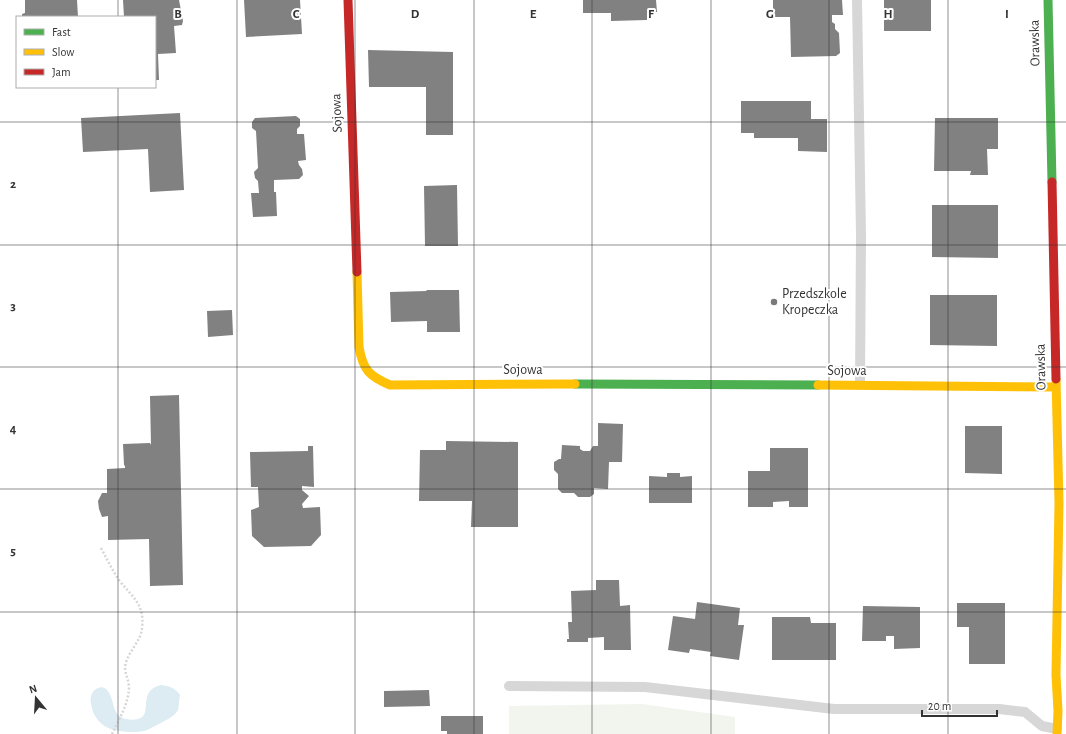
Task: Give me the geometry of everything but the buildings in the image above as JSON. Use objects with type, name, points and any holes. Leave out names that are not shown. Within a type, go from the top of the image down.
[{"type":"street","name":"Sojowa","points":[[348,0],[359,347],[362,364],[374,378],[390,385],[860,385],[1056,387]]},
{"type":"street","name":"Orawska","points":[[1048,0],[1059,503],[1056,676],[1062,711],[1057,731]]},
{"type":"lane","points":[[857,0],[861,235],[860,385]]},
{"type":"lane","points":[[508,686],[645,687],[834,710],[999,709],[1025,712],[1042,726],[1057,731]]},
{"type":"path","points":[[101,548],[110,567],[136,600],[142,614],[142,630],[130,653],[125,667],[129,690],[128,700],[112,734]]},
{"type":"shaded area","points":[[161,685],[172,688],[180,695],[178,710],[170,718],[147,730],[131,732],[118,731],[101,723],[93,713],[91,702],[92,693],[96,689],[103,687],[110,694],[115,711],[121,717],[132,720],[143,717],[149,692],[153,688]]},
{"type":"shaded area","points":[[642,704],[735,717],[735,734],[509,734],[509,706]]},
{"type":"traffic: fast","points":[[1048,0],[1052,182]]},
{"type":"traffic: fast","points":[[575,384],[818,385]]},
{"type":"traffic: slow","points":[[357,272],[359,347],[365,367],[372,375],[383,382],[390,385],[575,384]]},
{"type":"traffic: slow","points":[[1056,379],[1059,503],[1056,675],[1058,711],[1057,734]]},
{"type":"traffic: slow","points":[[818,385],[1056,387]]},
{"type":"traffic: jam","points":[[348,0],[357,272]]},
{"type":"traffic: jam","points":[[1052,182],[1056,379]]},
{"type":"place","name":"Przedszkole Kropeczka","points":[[774,302]]}]
